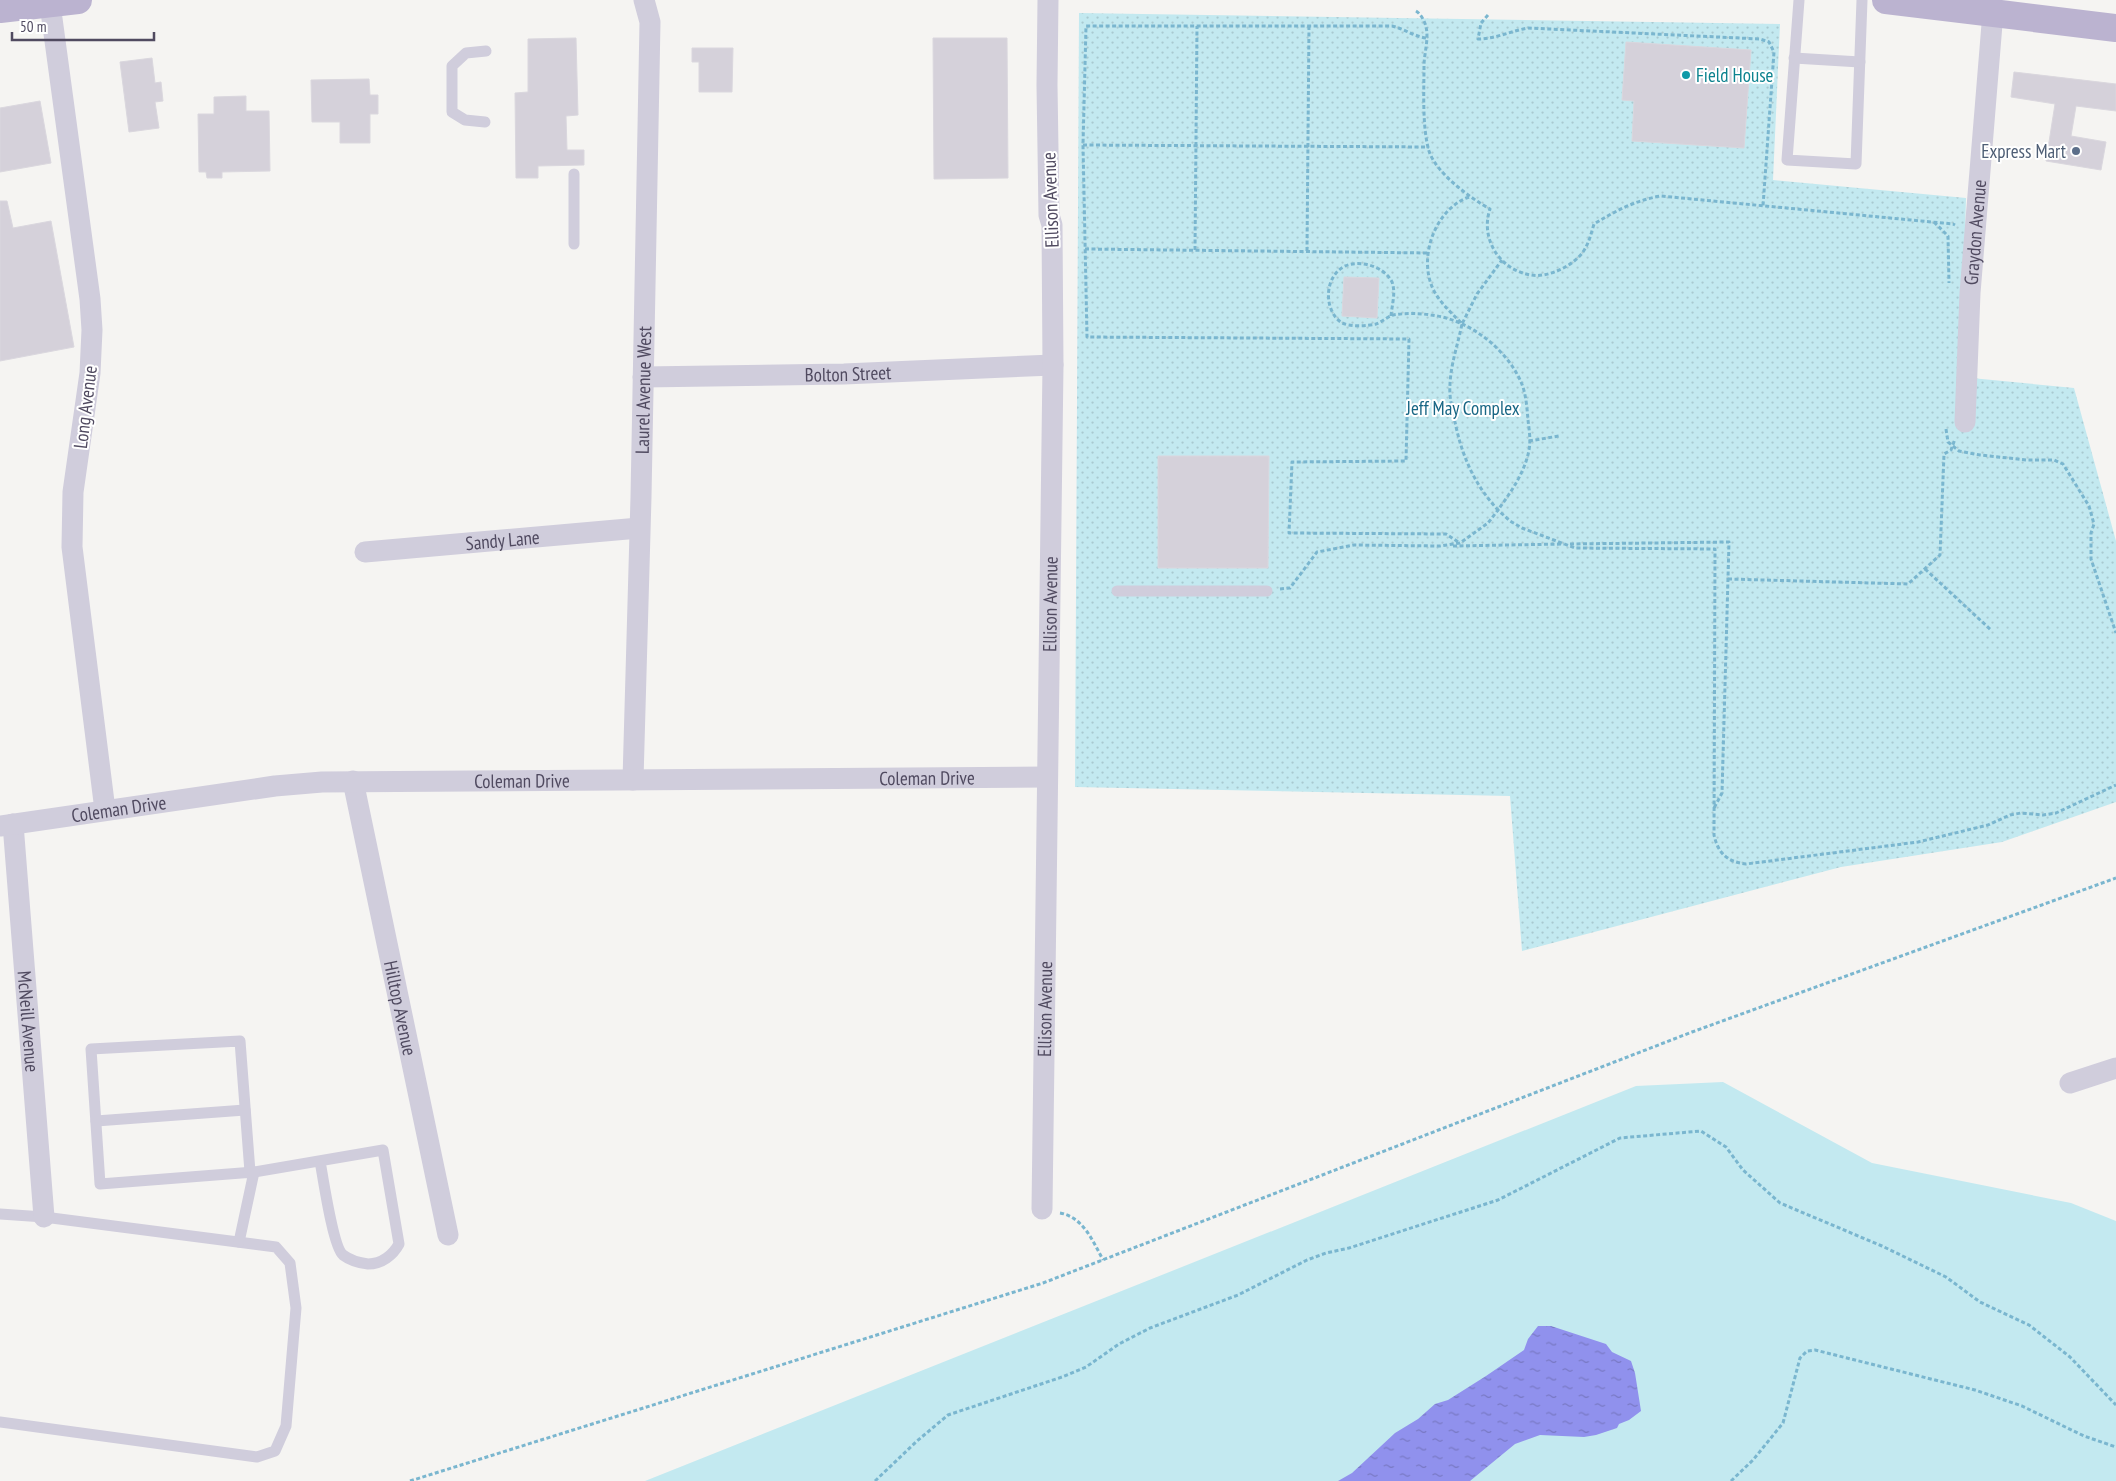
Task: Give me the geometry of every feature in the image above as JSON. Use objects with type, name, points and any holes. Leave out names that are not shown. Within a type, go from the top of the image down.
[{"type":"main road","points":[[0,9],[78,0]]},
{"type":"main road","points":[[1886,0],[2116,28]]},
{"type":"street","name":"Laurel Avenue West","points":[[633,780],[650,22],[644,0]]},
{"type":"street","name":"Ellison Avenue","points":[[1042,1209],[1053,365],[1052,225],[1048,215],[1048,0]]},
{"type":"street","name":"Long Avenue","points":[[50,4],[92,322],[90,373],[73,492],[72,547],[105,810]]},
{"type":"street","name":"Graydon Avenue","points":[[1955,426],[1970,293],[1994,12]]},
{"type":"street","name":"Bolton Street","points":[[643,377],[844,374],[1053,365]]},
{"type":"street","name":"Sandy Lane","points":[[365,552],[639,528]]},
{"type":"street","name":"Coleman Drive","points":[[6,825],[275,786],[353,781],[1047,777]]},
{"type":"street","name":"Hilltop Avenue","points":[[353,781],[448,1235]]},
{"type":"street","name":"McNeill Avenue","points":[[6,825],[44,1217]]},
{"type":"street","points":[[2070,1083],[2116,1068]]},
{"type":"lane","points":[[1798,0],[1787,160],[1856,164],[1862,0]]},
{"type":"lane","points":[[485,122],[465,120],[452,112],[452,66],[466,53],[486,51]]},
{"type":"lane","points":[[1794,58],[1860,62]]},
{"type":"lane","points":[[574,174],[574,244]]},
{"type":"lane","points":[[1117,591],[1266,591]]},
{"type":"lane","points":[[239,1242],[252,1172],[240,1041],[91,1049],[100,1184],[252,1172],[383,1150],[399,1244],[394,1252],[376,1264],[358,1263],[342,1254],[336,1240],[320,1161]]},
{"type":"lane","points":[[96,1121],[245,1110]]},
{"type":"lane","points":[[0,1214],[44,1217],[276,1247],[290,1263],[296,1308],[286,1426],[275,1451],[257,1457],[0,1422]]},
{"type":"path","points":[[1416,11],[1426,28],[1425,111],[1429,147],[1439,168],[1470,196],[1490,208],[1486,220],[1487,236],[1492,248],[1502,260],[1516,270],[1531,275],[1550,273],[1568,265],[1582,254],[1591,238],[1594,224],[1623,207],[1648,198],[1662,196],[1953,224],[1959,228]]},
{"type":"path","points":[[1488,15],[1481,23],[1478,39],[1488,39],[1511,31],[1528,28],[1760,39],[1769,42],[1774,52],[1763,206]]},
{"type":"path","points":[[1426,38],[1415,36],[1401,28],[1392,26],[1086,26],[1083,145],[1087,337],[1409,338],[1406,461],[1292,462],[1289,533],[1446,534],[1460,543]]},
{"type":"path","points":[[1195,250],[1197,26]]},
{"type":"path","points":[[1306,251],[1310,26]]},
{"type":"path","points":[[1083,145],[1429,147]]},
{"type":"path","points":[[1440,546],[1460,543],[1488,523],[1517,482],[1529,449],[1526,408],[1521,383],[1508,362],[1496,348],[1462,324],[1441,303],[1430,280],[1429,253],[1435,230],[1441,218],[1458,201],[1470,196]]},
{"type":"path","points":[[1934,222],[1948,236],[1950,249],[1949,291]]},
{"type":"path","points":[[1085,249],[1429,253]]},
{"type":"path","points":[[1502,260],[1477,294],[1462,324],[1451,378],[1452,408],[1464,456],[1472,476],[1484,495],[1510,521],[1522,528],[1575,548],[1715,550],[1713,809],[1714,835],[1718,849],[1731,860],[1746,864],[1918,842],[1988,825],[2010,815],[2056,813],[2116,785]]},
{"type":"path","points":[[1392,316],[1394,293],[1391,281],[1382,272],[1370,265],[1360,264],[1350,264],[1339,270],[1332,280],[1328,293],[1330,308],[1342,322],[1356,326],[1377,323],[1392,316],[1414,313],[1433,315],[1462,324]]},
{"type":"path","points":[[1728,579],[1908,584],[1940,555],[1944,454],[1953,447],[1955,426]]},
{"type":"path","points":[[1955,426],[1948,442],[1953,447],[1980,455],[2027,460],[2054,460],[2063,464],[2089,506],[2094,524],[2091,533],[2091,559],[2116,634]]},
{"type":"path","points":[[1529,441],[1559,436]]},
{"type":"path","points":[[1266,591],[1290,588],[1317,552],[1354,545],[1440,546],[1729,542],[1722,793],[1713,809]]},
{"type":"path","points":[[1925,568],[1991,630]]},
{"type":"path","points":[[410,1481],[1043,1283],[1692,1032],[2116,878]]},
{"type":"path","points":[[875,1481],[917,1441],[948,1415],[1062,1377],[1086,1367],[1119,1344],[1150,1328],[1238,1295],[1307,1260],[1498,1200],[1512,1191],[1560,1170],[1620,1138],[1701,1131],[1726,1147],[1743,1170],[1780,1203],[1882,1246],[1946,1277],[1980,1302],[2029,1325],[2070,1357],[2116,1405]]},
{"type":"path","points":[[1042,1209],[1067,1214],[1088,1231],[1103,1260]]},
{"type":"path","points":[[1731,1481],[1753,1460],[1783,1422],[1800,1358],[1807,1351],[1816,1350],[1975,1390],[2022,1406],[2084,1436],[2116,1447]]},
{"type":"green space","name":"Jeff May Complex","points":[[1079,13],[1780,24],[1773,180],[1966,198],[1961,377],[2074,388],[2116,541],[2116,802],[2002,842],[1841,867],[1522,951],[1510,796],[1075,787]]},
{"type":"green space","points":[[1723,1082],[1872,1163],[2071,1203],[2116,1221],[2116,1481],[645,1481],[1636,1086]]},
{"type":"water","points":[[1538,1326],[1551,1326],[1606,1344],[1612,1352],[1631,1361],[1635,1373],[1641,1411],[1629,1420],[1619,1424],[1617,1428],[1596,1435],[1584,1437],[1540,1435],[1515,1444],[1470,1481],[1338,1481],[1352,1473],[1395,1433],[1418,1419],[1435,1404],[1448,1400],[1524,1350],[1528,1339]]},
{"type":"building","points":[[576,38],[578,115],[566,116],[567,150],[584,150],[584,165],[538,166],[538,178],[516,178],[515,93],[528,92],[528,39]]},
{"type":"building","points":[[933,38],[1007,38],[1008,178],[934,179]]},
{"type":"building","name":"Field House","points":[[1626,42],[1751,50],[1744,148],[1632,141],[1634,101],[1622,100]]},
{"type":"building","points":[[692,48],[733,48],[732,92],[699,92],[699,62],[692,62]]},
{"type":"building","points":[[152,58],[155,83],[161,82],[163,101],[155,102],[159,128],[129,132],[120,62]]},
{"type":"building","points":[[2014,72],[2116,84],[2116,111],[2076,106],[2071,136],[2106,142],[2101,170],[2046,161],[2055,104],[2011,97]]},
{"type":"building","points":[[369,79],[370,95],[378,95],[378,114],[370,114],[370,143],[340,143],[340,122],[312,122],[311,80]]},
{"type":"building","points":[[246,96],[246,111],[269,111],[270,171],[222,172],[222,178],[207,178],[206,172],[199,172],[198,114],[214,114],[214,97]]},
{"type":"building","points":[[40,101],[51,163],[0,172],[0,108]]},
{"type":"building","points":[[0,201],[7,201],[13,228],[51,221],[74,347],[0,361]]},
{"type":"building","points":[[1344,277],[1379,278],[1377,318],[1342,316]]},
{"type":"building","points":[[1158,456],[1269,456],[1268,568],[1158,568]]},
{"type":"place","name":"Field House","points":[[1686,75]]},
{"type":"place","name":"Express Mart","points":[[2076,151]]}]
